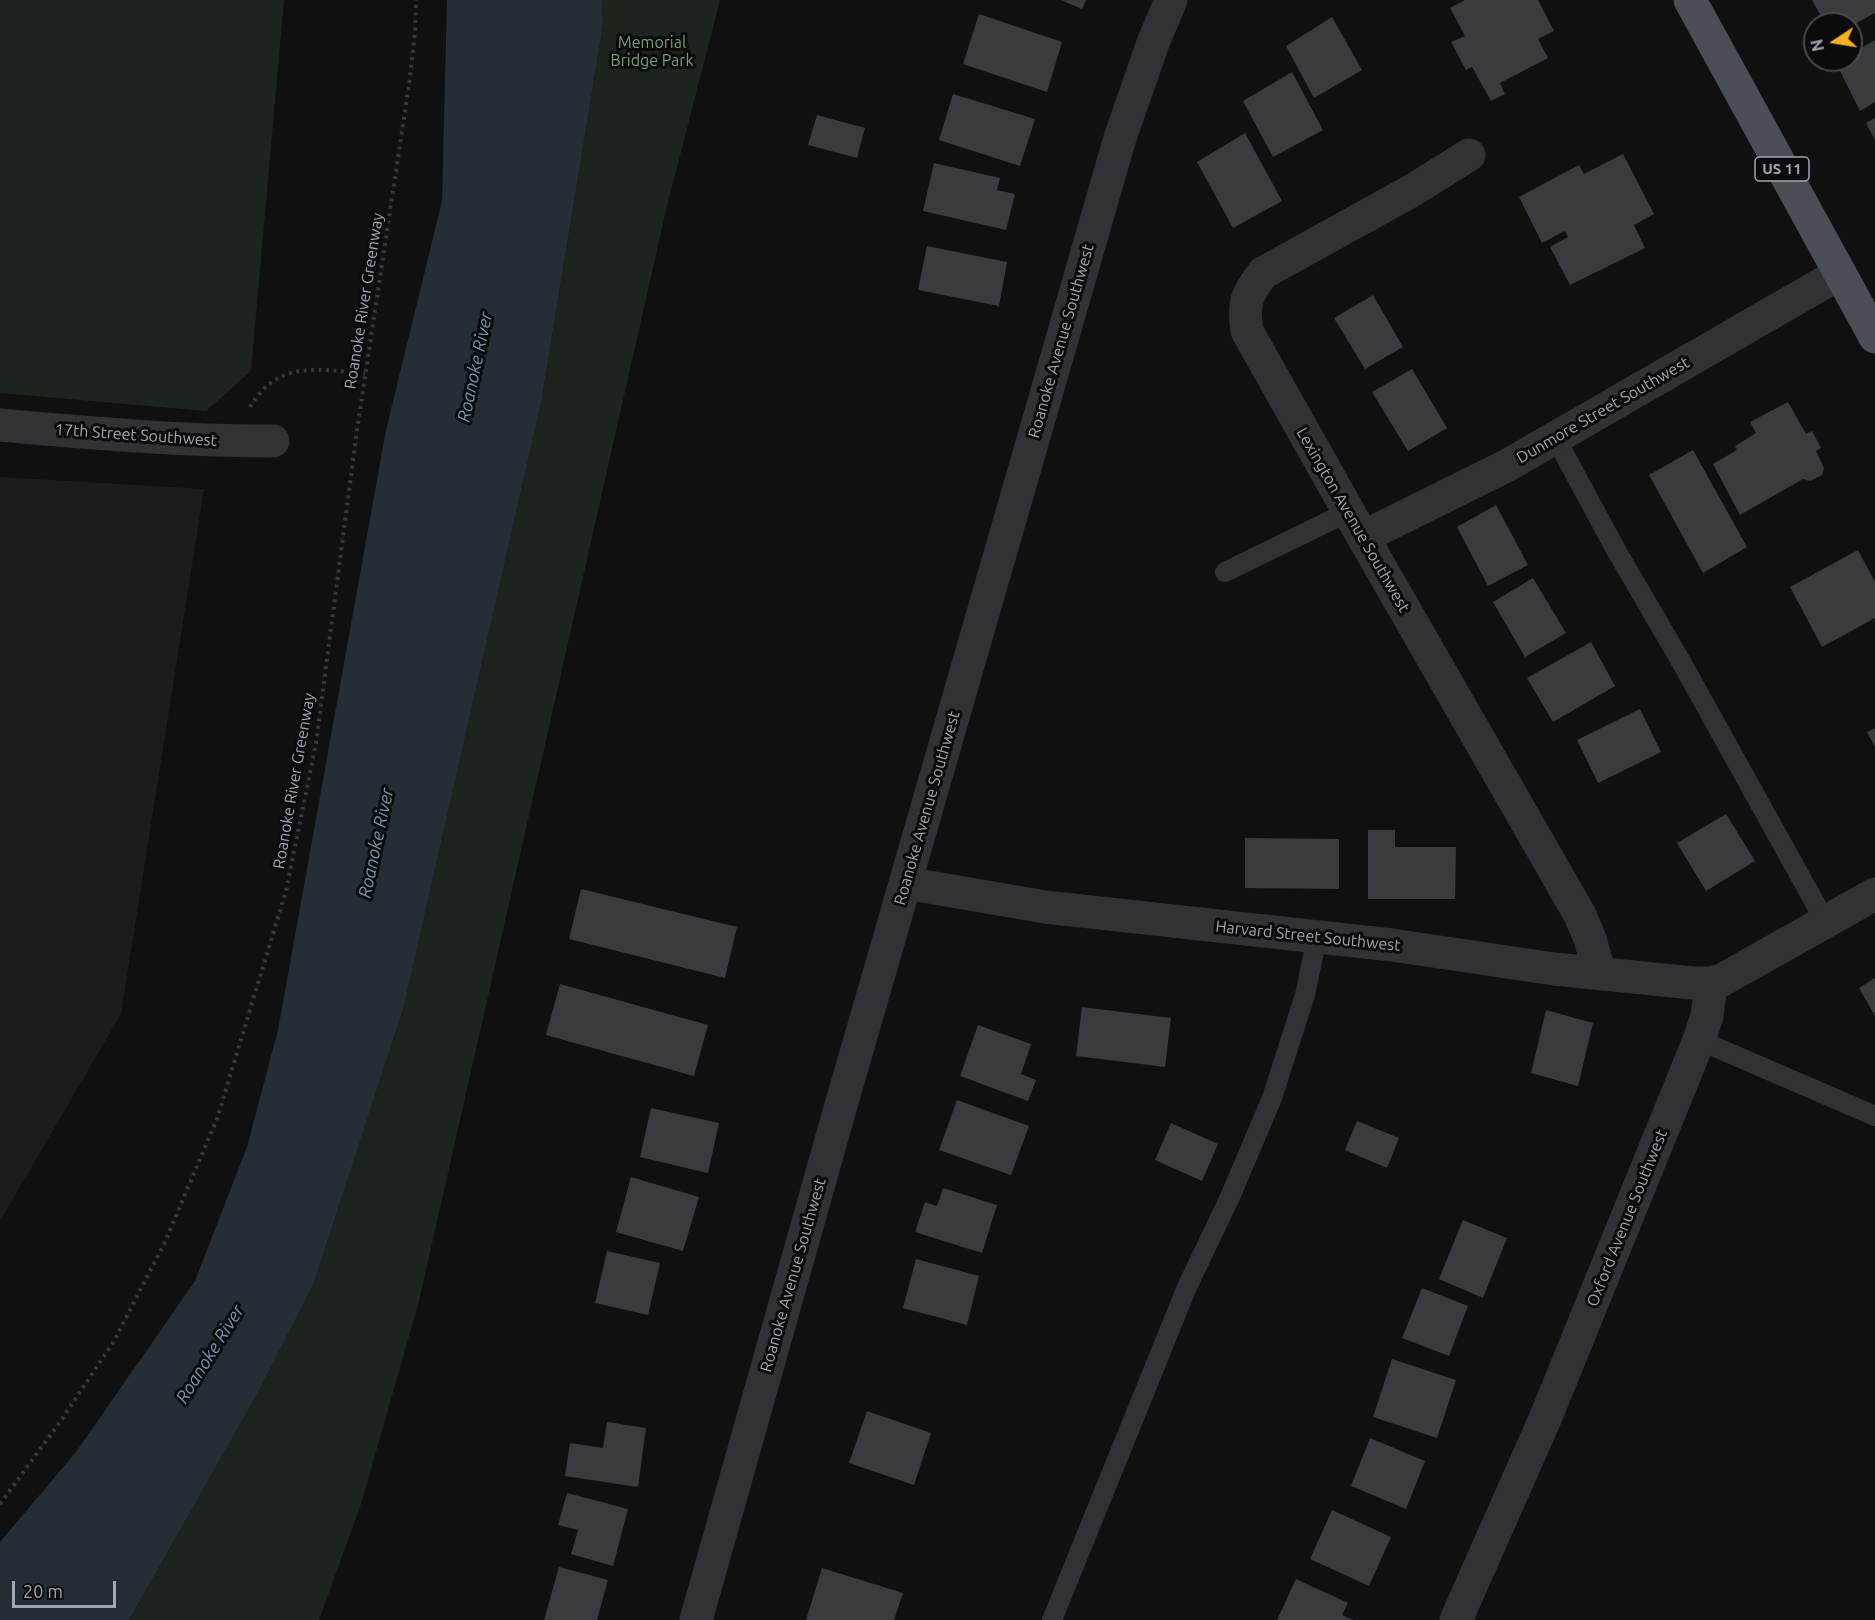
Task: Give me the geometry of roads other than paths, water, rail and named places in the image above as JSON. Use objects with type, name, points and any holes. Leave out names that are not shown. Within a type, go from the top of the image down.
[{"type":"main road","name":"US 11","points":[[1690,0],[1875,337]]},
{"type":"street","name":"Roanoke Avenue Southwest","points":[[696,1620],[841,1105],[1119,138],[1170,0]]},
{"type":"street","name":"Lexington Avenue Southwest","points":[[1470,155],[1413,190],[1263,273],[1250,290],[1244,310],[1247,332],[1355,525],[1580,915],[1600,974]]},
{"type":"street","name":"Dunmore Street Southwest","points":[[1355,525],[1508,465],[1839,274]]},
{"type":"street","name":"17th Street Southwest","points":[[0,425],[154,438],[273,441]]},
{"type":"street","name":"Harvard Street Southwest","points":[[906,883],[1045,907],[1392,945],[1554,969],[1711,983]]},
{"type":"street","points":[[1711,983],[1722,980],[1875,894]]},
{"type":"street","name":"Oxford Avenue Southwest","points":[[1456,1620],[1545,1419],[1700,1040],[1707,1016],[1711,983]]},
{"type":"lane","points":[[1555,437],[1825,921]]},
{"type":"lane","points":[[1225,572],[1355,525]]},
{"type":"lane","points":[[1052,1620],[1187,1287],[1230,1197],[1272,1098],[1305,995],[1317,937]]},
{"type":"lane","points":[[1700,1040],[1875,1116]]},
{"type":"water","name":"Roanoke River","points":[[447,0],[602,0],[603,25],[541,403],[403,1010],[313,1285],[255,1398],[129,1620],[0,1620],[0,1542],[76,1452],[195,1281],[247,1147],[278,1030],[386,430],[442,201]]},
{"type":"park label","name":"Memorial Bridge Park","points":[[652,52]]}]
